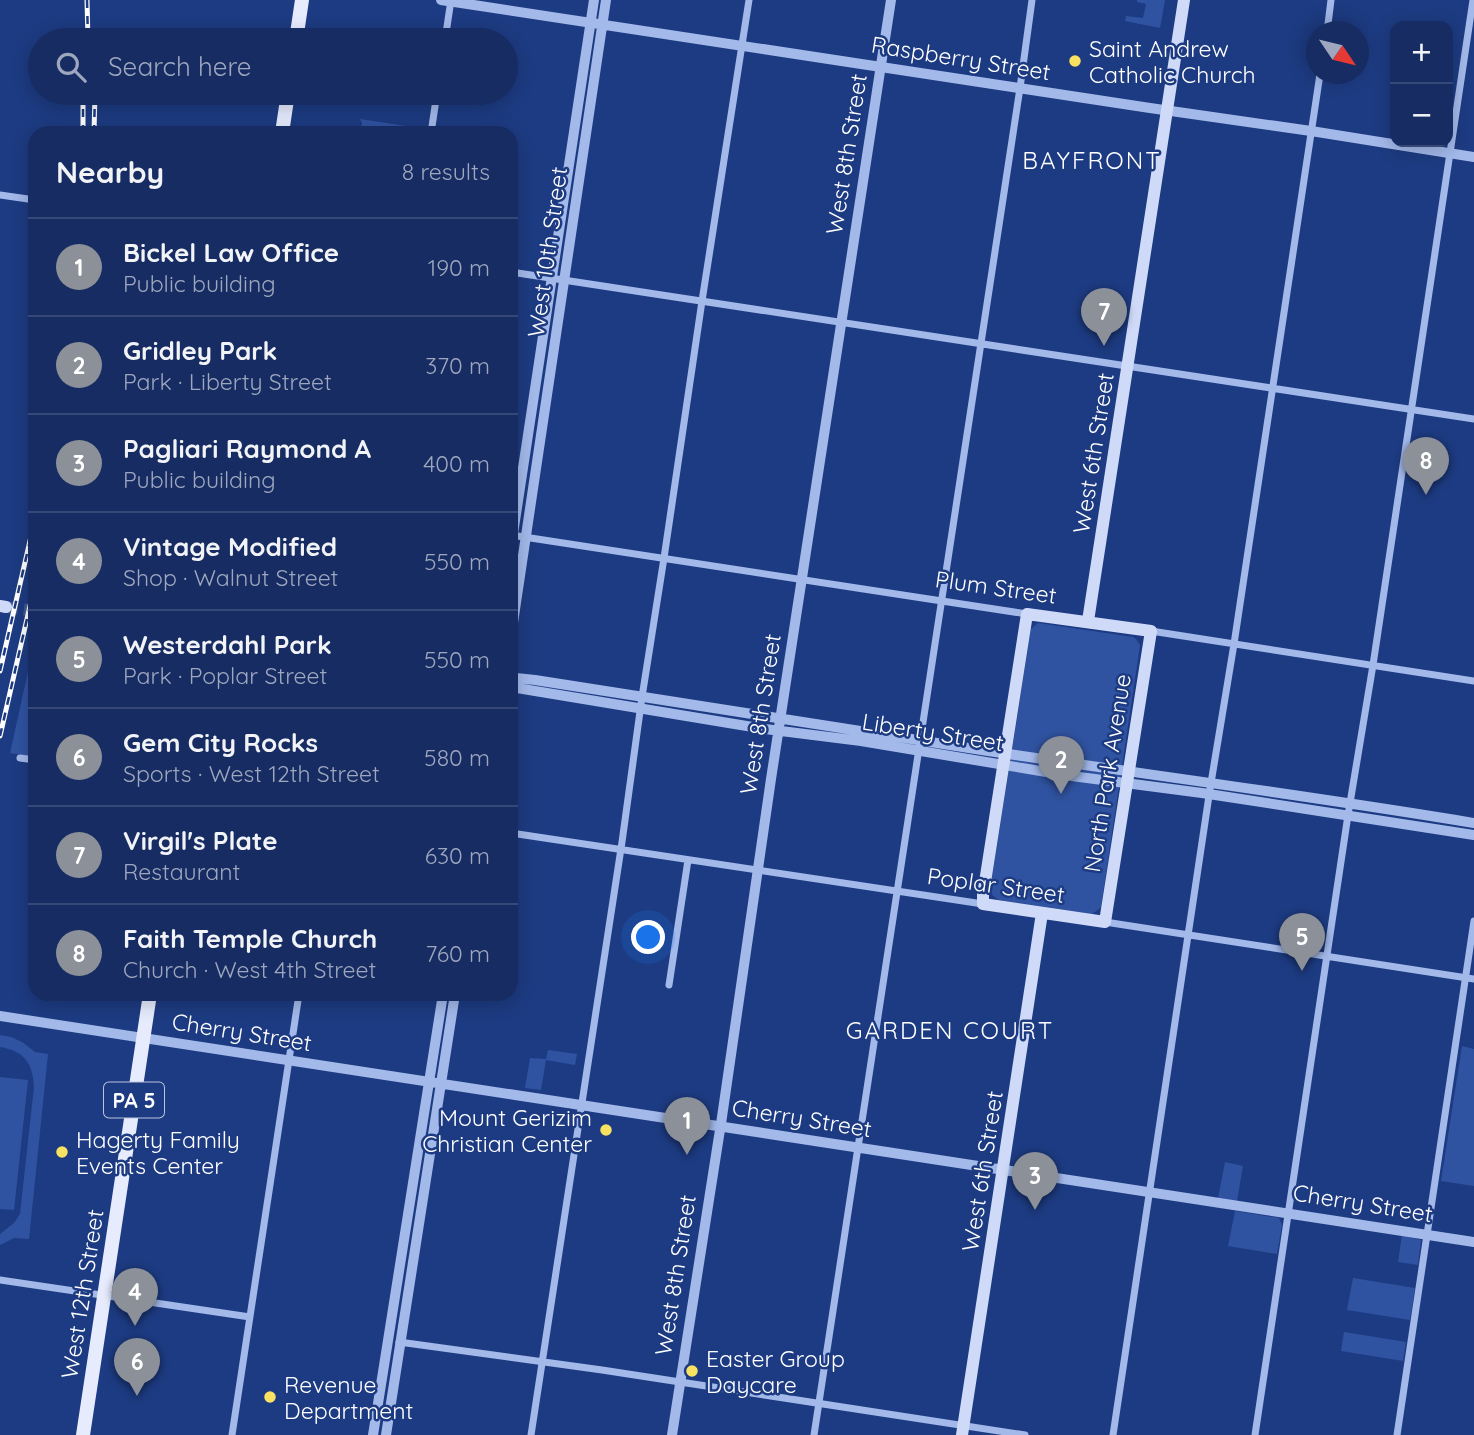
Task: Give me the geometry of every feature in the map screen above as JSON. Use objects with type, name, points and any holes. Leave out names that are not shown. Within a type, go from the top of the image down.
[{"type":"main road","points":[[298,28],[302,0]]},
{"type":"main road","name":"West 6th Street","points":[[1088,621],[1184,0]]},
{"type":"main road","points":[[283,126],[286,105]]},
{"type":"main road","points":[[983,904],[1027,614]]},
{"type":"main road","name":"Plum Street","points":[[1027,614],[1151,631]]},
{"type":"main road","name":"North Park Avenue","points":[[1105,922],[1151,631]]},
{"type":"main road","name":"Poplar Street","points":[[983,904],[1105,922]]},
{"type":"main road","name":"West 6th Street","points":[[963,1430],[1042,913]]},
{"type":"main road","name":"West 12th Street","points":[[83,1435],[149,1001]]},
{"type":"street","name":"Raspberry Street","points":[[448,0],[1474,157]]},
{"type":"street","points":[[446,28],[448,0]]},
{"type":"street","name":"West 10th Street","points":[[518,590],[578,190],[596,23],[594,0]]},
{"type":"street","name":"West 10th Street","points":[[518,497],[566,188],[596,23],[606,0]]},
{"type":"street","points":[[531,1435],[749,0]]},
{"type":"street","name":"West 8th Street","points":[[672,1435],[891,0]]},
{"type":"street","points":[[814,1435],[1032,0]]},
{"type":"street","points":[[1328,21],[1331,0]]},
{"type":"street","points":[[1255,1435],[1473,0]]},
{"type":"street","points":[[1113,1435],[1318,84]]},
{"type":"street","points":[[432,126],[435,105]]},
{"type":"street","points":[[566,188],[578,190]]},
{"type":"street","points":[[0,195],[28,199]]},
{"type":"street","points":[[518,273],[1474,419]]},
{"type":"street","points":[[532,407],[545,409]]},
{"type":"street","name":"Plum Street","points":[[518,536],[1027,614]]},
{"type":"street","name":"Plum Street","points":[[1151,631],[1474,681]]},
{"type":"street","name":"Liberty Street","points":[[518,678],[861,741],[920,746],[1127,777],[1209,795],[1474,835]]},
{"type":"street","name":"Liberty Street","points":[[518,688],[641,702]]},
{"type":"street","points":[[20,758],[28,759]]},
{"type":"street","name":"Liberty Street","points":[[1127,777],[1211,782],[1474,822]]},
{"type":"street","name":"Poplar Street","points":[[518,834],[983,904]]},
{"type":"street","points":[[670,985],[688,860]]},
{"type":"street","points":[[1396,1435],[1470,979],[1474,921]]},
{"type":"street","name":"Poplar Street","points":[[1105,922],[1470,979]]},
{"type":"street","points":[[232,1435],[298,1001]]},
{"type":"street","points":[[373,1435],[394,1341],[415,1211],[435,1083],[442,1001]]},
{"type":"street","points":[[435,1083],[453,1001]]},
{"type":"street","name":"Cherry Street","points":[[0,1016],[1474,1242]]},
{"type":"street","points":[[0,1280],[250,1317]]},
{"type":"street","points":[[394,1341],[819,1404],[963,1430],[1025,1435]]},
{"type":"street","points":[[386,1435],[394,1341]]},
{"type":"shaded area","points":[[1137,0],[1165,0],[1160,28],[1125,21],[1126,16],[1143,18],[1146,4]]},
{"type":"shaded area","points":[[360,119],[406,126],[361,126]]},
{"type":"shaded area","points":[[1038,623],[1133,637],[1140,645],[1101,907],[1092,914],[999,900],[990,890],[1031,629]]},
{"type":"shaded area","points":[[28,672],[28,756],[10,753]]},
{"type":"shaded area","points":[[0,1035],[22,1042],[35,1052],[48,1054],[29,1239],[14,1238],[0,1245],[0,1234],[14,1223],[20,1214],[34,1087],[32,1071],[26,1060],[15,1052],[0,1047]]},
{"type":"shaded area","points":[[1462,1046],[1474,1049],[1474,1186],[1441,1181]]},
{"type":"shaded area","points":[[548,1050],[577,1054],[575,1065],[546,1060],[541,1090],[525,1088],[530,1058],[546,1059]]},
{"type":"shaded area","points":[[0,1077],[28,1080],[14,1210],[0,1209]]},
{"type":"shaded area","points":[[1225,1162],[1243,1166],[1237,1201],[1218,1198]]},
{"type":"shaded area","points":[[1235,1211],[1279,1218],[1282,1225],[1277,1254],[1228,1246]]},
{"type":"shaded area","points":[[1402,1235],[1421,1240],[1418,1265],[1398,1262]]},
{"type":"shaded area","points":[[1353,1278],[1415,1288],[1410,1320],[1347,1310]]},
{"type":"shaded area","points":[[1344,1332],[1406,1342],[1403,1361],[1341,1351]]},
{"type":"tunnel","points":[[6,607],[28,610]]},
{"type":"railway","points":[[87,0],[88,28]]},
{"type":"railway","points":[[83,105],[83,126]]},
{"type":"railway","points":[[94,126],[95,105]]},
{"type":"railway","points":[[0,671],[28,549]]},
{"type":"railway","points":[[0,736],[28,614]]},
{"type":"place","name":"Saint Andrew Catholic Church","points":[[1075,61]]},
{"type":"place","name":"Virgil's Plate","points":[[1104,346]]},
{"type":"place","name":"Faith Temple Church","points":[[1426,495]]},
{"type":"place","name":"Gridley Park","points":[[1061,794]]},
{"type":"place","name":"Westerdahl Park","points":[[1302,971]]},
{"type":"place","name":"Mount Gerizim Christian Center","points":[[606,1130]]},
{"type":"place","name":"Hagerty Family Events Center","points":[[62,1152]]},
{"type":"place","name":"Bickel Law Office","points":[[687,1155]]},
{"type":"place","name":"Pagliari Raymond A","points":[[1035,1210]]},
{"type":"place","name":"Vintage Modified","points":[[135,1326]]},
{"type":"place","name":"Easter Group Daycare","points":[[692,1371]]},
{"type":"place","name":"Gem City Rocks","points":[[137,1396]]},
{"type":"place","name":"Revenue Department","points":[[270,1397]]},
{"type":"district","name":"BAYFRONT","points":[[1092,160]]},
{"type":"district","name":"GARDEN COURT","points":[[950,1030]]}]
